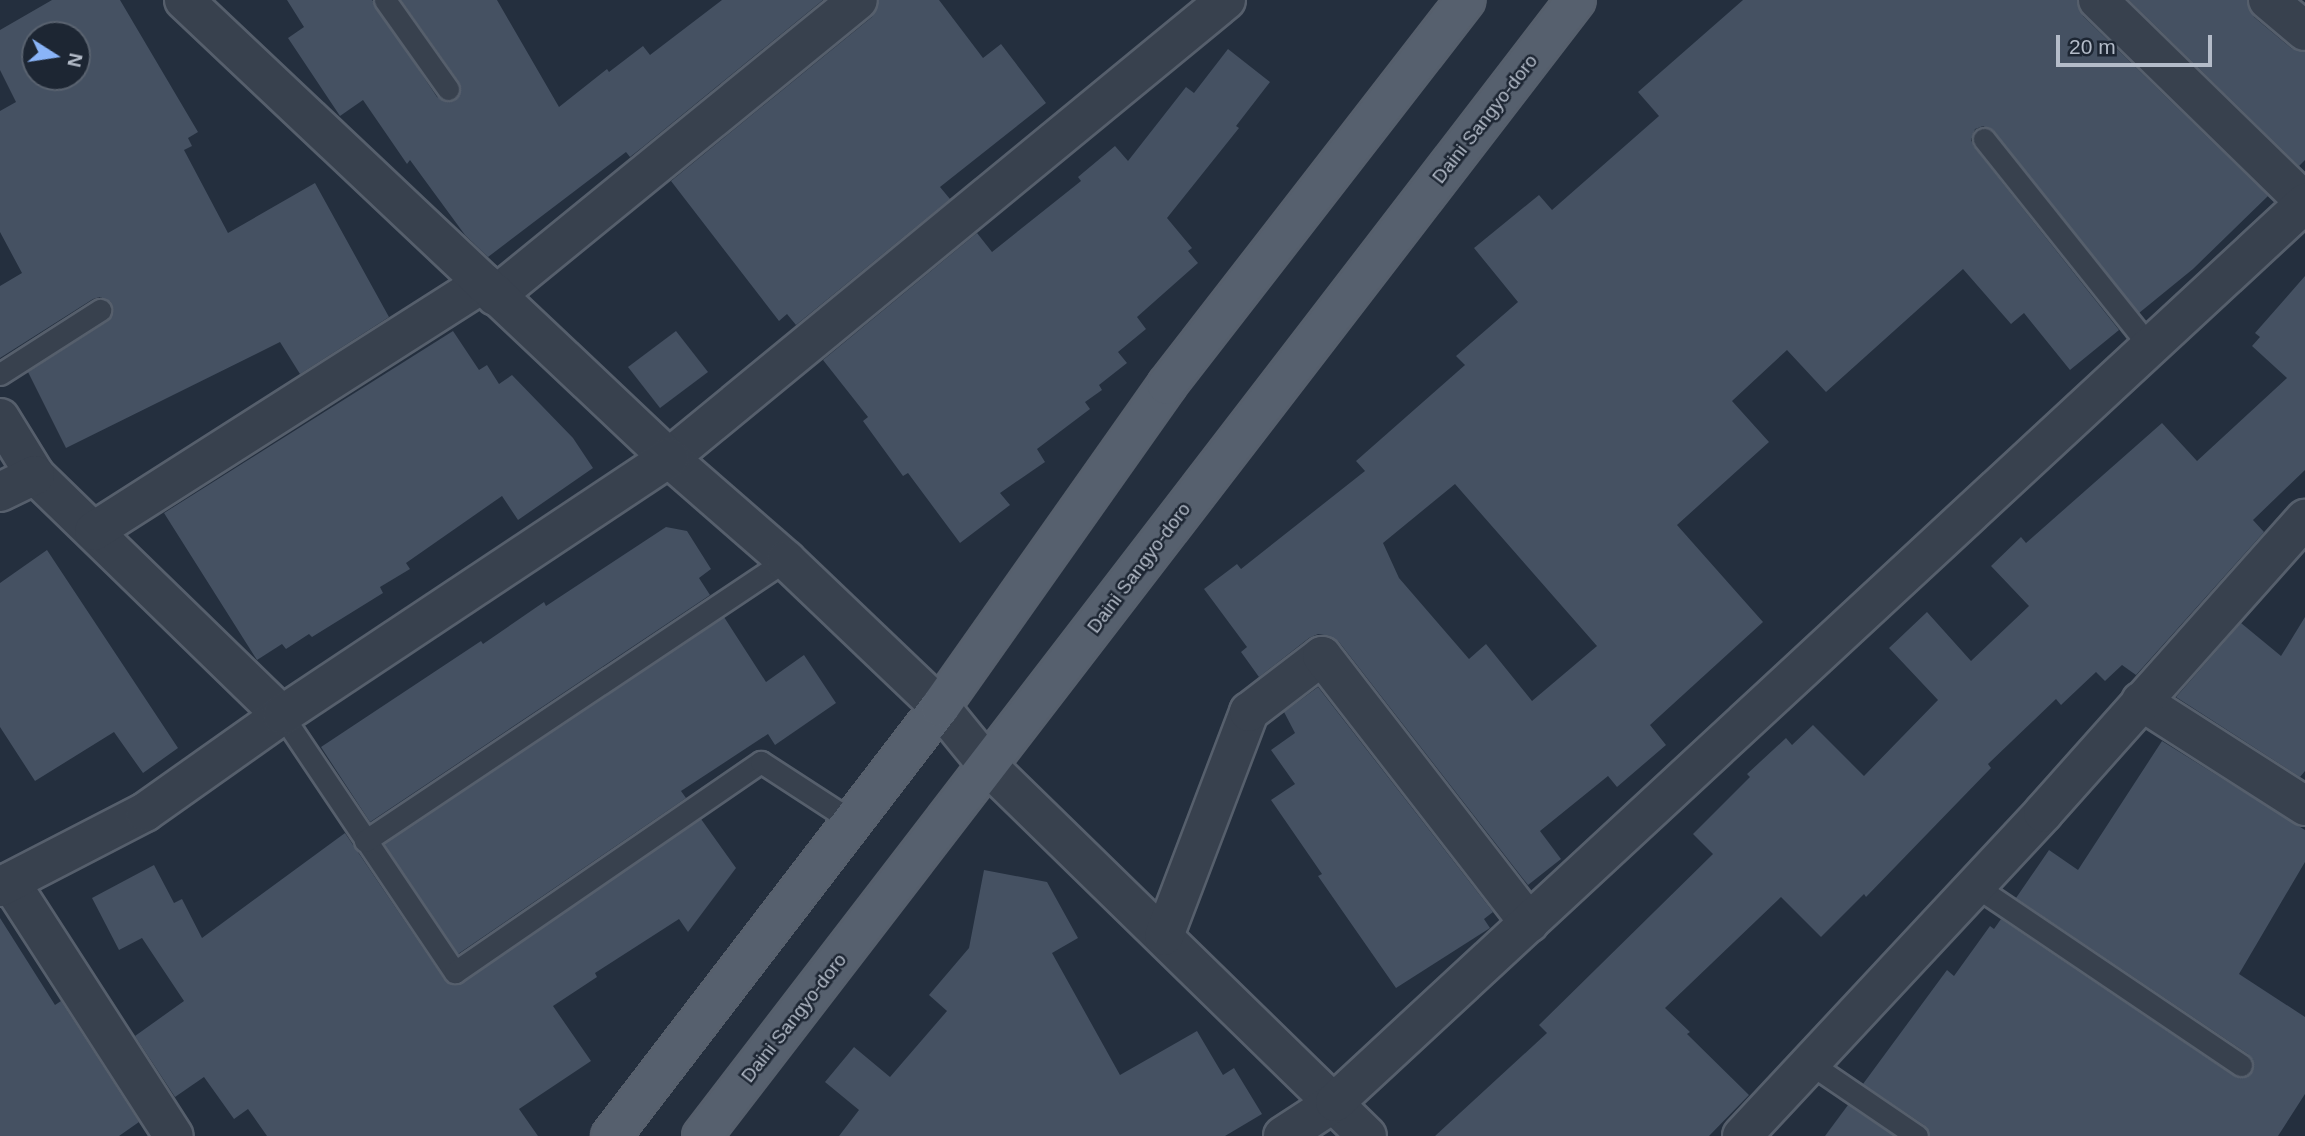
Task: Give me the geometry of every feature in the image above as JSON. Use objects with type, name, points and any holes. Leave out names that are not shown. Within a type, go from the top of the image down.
[{"type":"main road","points":[[611,1136],[940,707],[1167,385],[1466,0]]},
{"type":"main road","name":"Daini Sangyo-doro","points":[[702,1136],[989,767],[1576,0]]},
{"type":"street","points":[[184,0],[669,458],[786,560],[940,707],[989,767],[1367,1136]]},
{"type":"street","points":[[94,531],[490,290],[858,0]]},
{"type":"street","points":[[174,1136],[5,885],[145,812],[282,715],[669,458],[1226,0]]},
{"type":"street","points":[[1283,1136],[1335,1102],[2305,203],[2098,0]]},
{"type":"street","points":[[2268,0],[2305,31]]},
{"type":"street","points":[[0,418],[35,475],[282,715]]},
{"type":"street","points":[[0,492],[35,475]]},
{"type":"street","points":[[1742,1136],[2043,813],[2305,519]]},
{"type":"street","points":[[1164,936],[1249,712],[1322,656],[1529,923]]},
{"type":"street","points":[[2141,701],[2305,806]]},
{"type":"lane","points":[[385,0],[448,89]]},
{"type":"lane","points":[[1984,139],[2149,346]]},
{"type":"lane","points":[[0,374],[100,310]]},
{"type":"lane","points":[[365,841],[786,560]]},
{"type":"lane","points":[[282,715],[456,972],[761,762],[852,821]]},
{"type":"lane","points":[[1974,884],[2241,1065]]},
{"type":"lane","points":[[1811,1064],[1917,1136]]},
{"type":"building","points":[[52,0],[120,0],[198,132],[188,138],[192,146],[184,150],[228,233],[315,183],[389,317],[300,374],[280,342],[66,448],[28,372],[108,321],[113,310],[111,302],[100,297],[93,299],[0,358],[0,286],[22,273],[0,232],[0,111],[16,102],[0,70],[0,30]]},
{"type":"building","points":[[287,0],[372,0],[437,97],[449,102],[460,95],[459,82],[401,0],[497,0],[559,107],[607,69],[609,72],[643,46],[650,55],[722,0],[823,0],[630,157],[626,152],[488,257],[465,235],[410,160],[407,164],[363,100],[340,116],[288,38],[304,27]]},
{"type":"building","points":[[879,0],[939,0],[983,58],[1001,44],[1046,103],[940,187],[950,199],[796,325],[787,314],[779,321],[671,181],[872,17]]},
{"type":"building","points":[[1743,0],[2077,0],[2083,16],[2268,196],[2193,269],[2139,313],[1994,131],[1983,126],[1975,129],[1971,140],[1974,147],[2119,330],[2070,370],[2024,313],[2011,324],[1963,269],[1826,392],[1787,350],[1732,401],[1769,442],[1677,525],[1763,622],[1650,725],[1666,745],[1617,787],[1608,776],[1540,831],[1561,859],[1528,885],[1339,642],[1330,636],[1318,634],[1259,677],[1241,652],[1247,647],[1204,589],[1237,564],[1241,569],[1365,471],[1356,461],[1465,365],[1456,356],[1518,302],[1474,248],[1539,195],[1552,210],[1659,116],[1638,92]],"holes":[[[1455,484],[1597,646],[1532,701],[1486,644],[1469,659],[1399,578],[1383,543]]]},
{"type":"building","points":[[2129,0],[2247,0],[2254,17],[2291,48],[2305,52],[2305,160],[2299,166]]},
{"type":"building","points":[[1228,49],[1270,82],[1236,126],[1239,128],[1167,218],[1192,248],[1188,251],[1198,263],[1137,317],[1146,329],[1118,352],[1127,363],[1099,385],[1102,390],[1085,402],[1090,409],[1037,449],[1045,462],[1000,493],[1010,505],[960,543],[908,473],[903,476],[863,421],[868,417],[823,360],[977,233],[992,252],[1081,181],[1078,177],[1115,146],[1128,161],[1186,87],[1194,93]]},
{"type":"building","points":[[2305,276],[2305,470],[2253,520],[2264,532],[2136,675],[2122,665],[2105,681],[2096,672],[2061,705],[2056,699],[1988,764],[1991,768],[1866,897],[1864,894],[1821,937],[1781,897],[1665,1008],[1690,1032],[1687,1034],[1749,1095],[1709,1136],[1435,1136],[1547,1033],[1539,1025],[1713,854],[1693,834],[1750,777],[1747,774],[1786,738],[1792,745],[1813,725],[1864,776],[1938,700],[1889,648],[1927,612],[1971,661],[2029,606],[1991,566],[2021,537],[2026,543],[2162,423],[2197,461],[2287,378],[2252,346],[2260,337],[2255,333]]},
{"type":"building","points":[[453,331],[479,370],[487,365],[499,384],[512,375],[573,438],[593,468],[518,520],[502,496],[406,563],[410,569],[380,587],[383,593],[312,637],[309,634],[286,649],[282,644],[257,660],[164,513]]},
{"type":"building","points":[[676,331],[708,372],[660,408],[628,367]]},
{"type":"building","points":[[666,527],[687,531],[711,569],[699,578],[710,595],[370,822],[321,747],[481,641],[483,644],[544,602],[546,606]]},
{"type":"building","points":[[47,550],[178,748],[143,773],[114,732],[35,781],[0,727],[0,583]]},
{"type":"building","points":[[724,617],[766,682],[804,655],[836,703],[775,745],[768,734],[681,791],[686,798],[458,954],[384,844]]},
{"type":"building","points":[[2305,617],[2305,771],[2300,777],[2176,697],[2241,623],[2281,656]]},
{"type":"building","points":[[1318,687],[1493,912],[1484,919],[1490,928],[1396,988],[1318,876],[1322,874],[1271,800],[1295,784],[1271,750],[1295,733],[1284,712]]},
{"type":"building","points":[[2162,741],[2305,830],[2305,862],[2239,974],[2305,1017],[2305,1094],[2278,1136],[1930,1136],[1924,1125],[1863,1084],[1947,970],[1954,976],[1990,926],[1994,929],[2001,919],[2234,1076],[2246,1077],[2252,1072],[2253,1060],[2248,1054],[2016,898],[2049,850],[2078,870]]},
{"type":"building","points":[[701,819],[736,868],[688,932],[679,919],[595,973],[597,977],[553,1006],[591,1061],[519,1109],[538,1136],[267,1136],[248,1109],[234,1119],[204,1077],[175,1097],[135,1036],[184,1001],[142,938],[119,950],[92,898],[154,865],[174,903],[182,899],[202,938],[345,833],[444,979],[457,985]]},
{"type":"building","points":[[984,870],[1047,882],[1078,938],[1052,953],[1120,1075],[1197,1031],[1223,1075],[1234,1068],[1262,1114],[1225,1136],[839,1136],[859,1110],[825,1082],[854,1047],[890,1077],[947,1011],[929,995],[969,948]]},
{"type":"building","points":[[0,918],[55,1005],[61,1001],[139,1122],[119,1136],[0,1136]]},
{"type":"building","points":[[1848,1105],[1894,1136],[1825,1136]]}]
